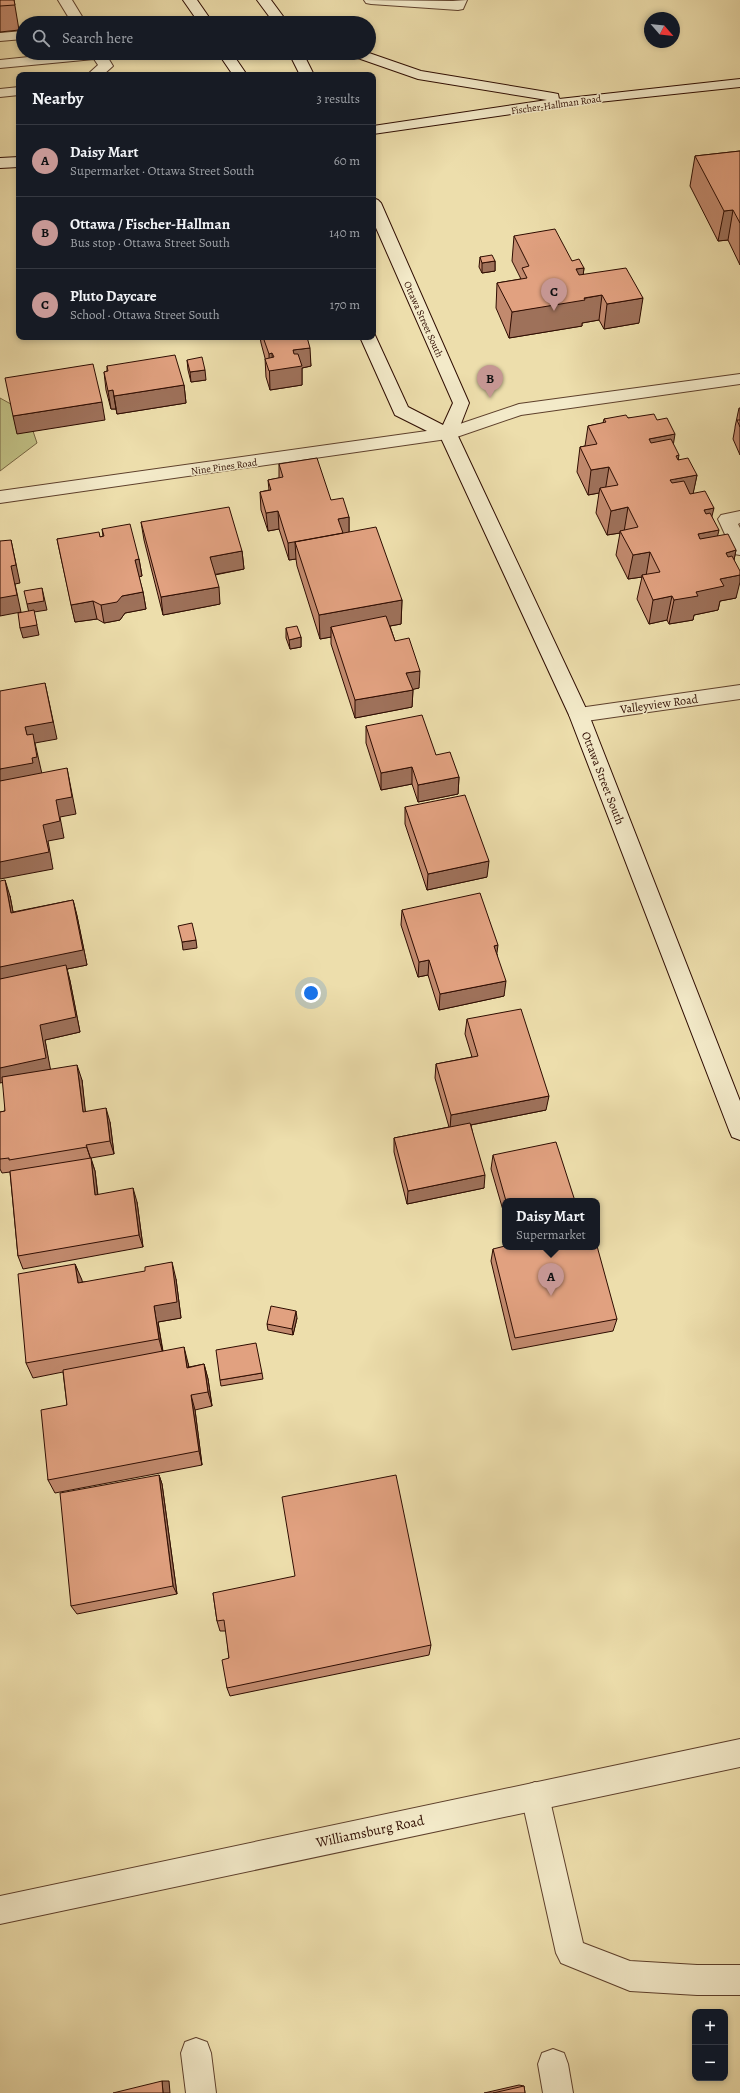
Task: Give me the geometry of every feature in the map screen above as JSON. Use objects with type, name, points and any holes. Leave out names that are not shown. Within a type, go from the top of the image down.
[{"type":"main road","points":[[65,0],[75,16]]},
{"type":"main road","points":[[190,0],[201,16]]},
{"type":"main road","points":[[264,0],[276,16]]},
{"type":"main road","points":[[372,0],[458,6],[460,0]]},
{"type":"main road","points":[[0,37],[16,36]]},
{"type":"main road","points":[[0,64],[67,60]]},
{"type":"main road","points":[[95,72],[100,60]]},
{"type":"main road","points":[[230,60],[238,72]]},
{"type":"main road","points":[[300,60],[306,72]]},
{"type":"main road","points":[[376,60],[418,75],[496,89],[580,100]]},
{"type":"main road","name":"Fischer-Hallman Road","points":[[376,130],[580,100],[740,83]]},
{"type":"main road","points":[[0,93],[16,91]]},
{"type":"main road","points":[[0,163],[16,162]]},
{"type":"main road","name":"Ottawa Street South","points":[[376,210],[461,403],[448,434],[579,715],[740,1130]]},
{"type":"main road","points":[[369,340],[401,411],[448,434]]},
{"type":"main road","name":"Nine Pines Road","points":[[0,497],[448,434],[519,410],[740,379]]},
{"type":"main road","points":[[740,517],[727,519],[740,549]]},
{"type":"main road","name":"Valleyview Road","points":[[579,715],[740,692]]},
{"type":"main road","name":"Williamsburg Road","points":[[0,1910],[740,1752]]},
{"type":"main road","points":[[535,1796],[571,1953],[630,1976],[697,1980],[740,1980]]},
{"type":"main road","points":[[196,2053],[200,2093]]},
{"type":"main road","points":[[553,2064],[558,2093]]},
{"type":"shaded area","points":[[0,398],[27,413],[37,443],[0,471]]},
{"type":"building","points":[[0,0],[14,0],[15,5],[0,6]]},
{"type":"building","points":[[740,151],[740,223],[733,210],[724,211],[695,156]]},
{"type":"building","points":[[555,229],[572,261],[579,259],[584,268],[576,269],[579,275],[626,268],[643,298],[607,304],[602,295],[584,298],[585,300],[512,312],[497,283],[527,278],[522,268],[529,266],[514,236]]},
{"type":"building","points":[[492,255],[495,261],[482,263],[480,257]]},
{"type":"building","points":[[264,340],[308,340],[310,348],[293,350],[294,354],[298,354],[302,366],[269,371],[265,359],[274,357],[272,353],[269,354]]},
{"type":"building","points":[[175,355],[184,385],[114,396],[113,390],[108,391],[104,372],[108,371],[107,366]]},
{"type":"building","points":[[202,357],[205,370],[190,372],[187,360]]},
{"type":"building","points":[[93,364],[102,402],[13,416],[5,378]]},
{"type":"building","points":[[654,414],[657,420],[667,418],[675,434],[649,439],[651,443],[671,439],[679,455],[676,456],[678,460],[688,458],[697,475],[670,480],[672,483],[684,481],[690,494],[705,491],[714,508],[704,510],[706,514],[710,513],[719,530],[698,534],[700,539],[728,534],[736,550],[726,553],[728,557],[732,556],[740,571],[740,575],[720,579],[724,586],[696,592],[698,596],[674,600],[672,596],[653,600],[642,575],[660,572],[650,552],[633,555],[620,531],[638,527],[628,507],[611,511],[600,488],[618,485],[609,467],[591,470],[580,447],[597,444],[588,426],[606,422],[604,419],[626,415],[628,418]]},
{"type":"building","points":[[737,420],[740,420],[740,427]]},
{"type":"building","points":[[317,458],[331,500],[343,498],[349,517],[338,519],[343,533],[288,543],[278,511],[266,513],[260,492],[271,490],[268,480],[283,477],[279,464]]},
{"type":"building","points":[[229,507],[242,551],[210,557],[219,587],[161,597],[141,522]]},
{"type":"building","points":[[130,524],[139,559],[135,560],[143,592],[122,596],[117,602],[101,605],[93,601],[71,605],[57,539],[99,532],[100,537],[104,536],[102,529]]},
{"type":"building","points":[[376,527],[402,600],[319,615],[295,542]]},
{"type":"building","points":[[11,540],[16,565],[11,566],[17,595],[0,598],[0,541]]},
{"type":"building","points":[[42,588],[44,601],[27,604],[24,591]]},
{"type":"building","points":[[34,610],[37,625],[20,628],[18,613]]},
{"type":"building","points":[[386,616],[395,641],[409,638],[420,671],[406,673],[413,690],[355,700],[331,627]]},
{"type":"building","points":[[297,626],[301,637],[289,640],[286,628]]},
{"type":"building","points":[[45,683],[53,722],[25,727],[27,735],[33,734],[37,757],[32,758],[33,763],[0,769],[0,691]]},
{"type":"building","points":[[422,715],[436,755],[450,752],[459,777],[418,785],[412,767],[381,773],[366,726]]},
{"type":"building","points":[[67,768],[72,797],[56,800],[60,821],[43,825],[49,852],[0,862],[0,781]]},
{"type":"building","points":[[465,795],[489,861],[428,874],[405,807]]},
{"type":"building","points":[[5,880],[11,913],[73,900],[83,950],[0,967],[0,881]]},
{"type":"building","points":[[480,893],[498,945],[494,946],[506,981],[440,994],[429,960],[419,962],[402,910]]},
{"type":"building","points":[[192,923],[196,940],[182,942],[178,926]]},
{"type":"building","points":[[66,965],[76,1017],[40,1025],[46,1058],[0,1068],[0,979]]},
{"type":"building","points":[[521,1009],[549,1096],[451,1115],[436,1064],[478,1056],[467,1019]]},
{"type":"building","points":[[77,1065],[83,1112],[106,1108],[110,1141],[86,1145],[87,1147],[9,1160],[9,1158],[0,1159],[0,1112],[5,1111],[2,1077]]},
{"type":"building","points":[[470,1123],[485,1175],[408,1191],[394,1138]]},
{"type":"building","points":[[556,1142],[574,1198],[505,1198],[493,1155]]},
{"type":"building","points":[[91,1158],[95,1195],[133,1188],[139,1235],[18,1256],[10,1171]]},
{"type":"building","points":[[502,1247],[502,1250],[598,1250],[617,1319],[515,1338],[493,1249]]},
{"type":"building","points":[[172,1262],[177,1302],[154,1306],[159,1339],[26,1363],[18,1274],[75,1264],[78,1283],[145,1271],[145,1267]]},
{"type":"building","points":[[271,1306],[296,1311],[292,1329],[267,1324]]},
{"type":"building","points":[[256,1343],[262,1373],[220,1380],[216,1350]]},
{"type":"building","points":[[184,1347],[187,1368],[204,1364],[208,1392],[191,1395],[199,1451],[48,1480],[41,1410],[67,1405],[63,1370]]},
{"type":"building","points":[[159,1475],[173,1586],[71,1606],[60,1493]]},
{"type":"building","points":[[396,1475],[431,1645],[227,1688],[222,1660],[229,1658],[224,1620],[217,1621],[213,1593],[295,1576],[282,1497]]},
{"type":"building","points":[[162,2081],[163,2093],[113,2093]]},
{"type":"building","points":[[524,2086],[525,2093],[493,2093]]},
{"type":"place","name":"Pluto Daycare","points":[[554,311]]},
{"type":"place","name":"Ottawa / Fischer-Hallman","points":[[490,398]]},
{"type":"place","name":"Daisy Mart","points":[[551,1296]]}]
